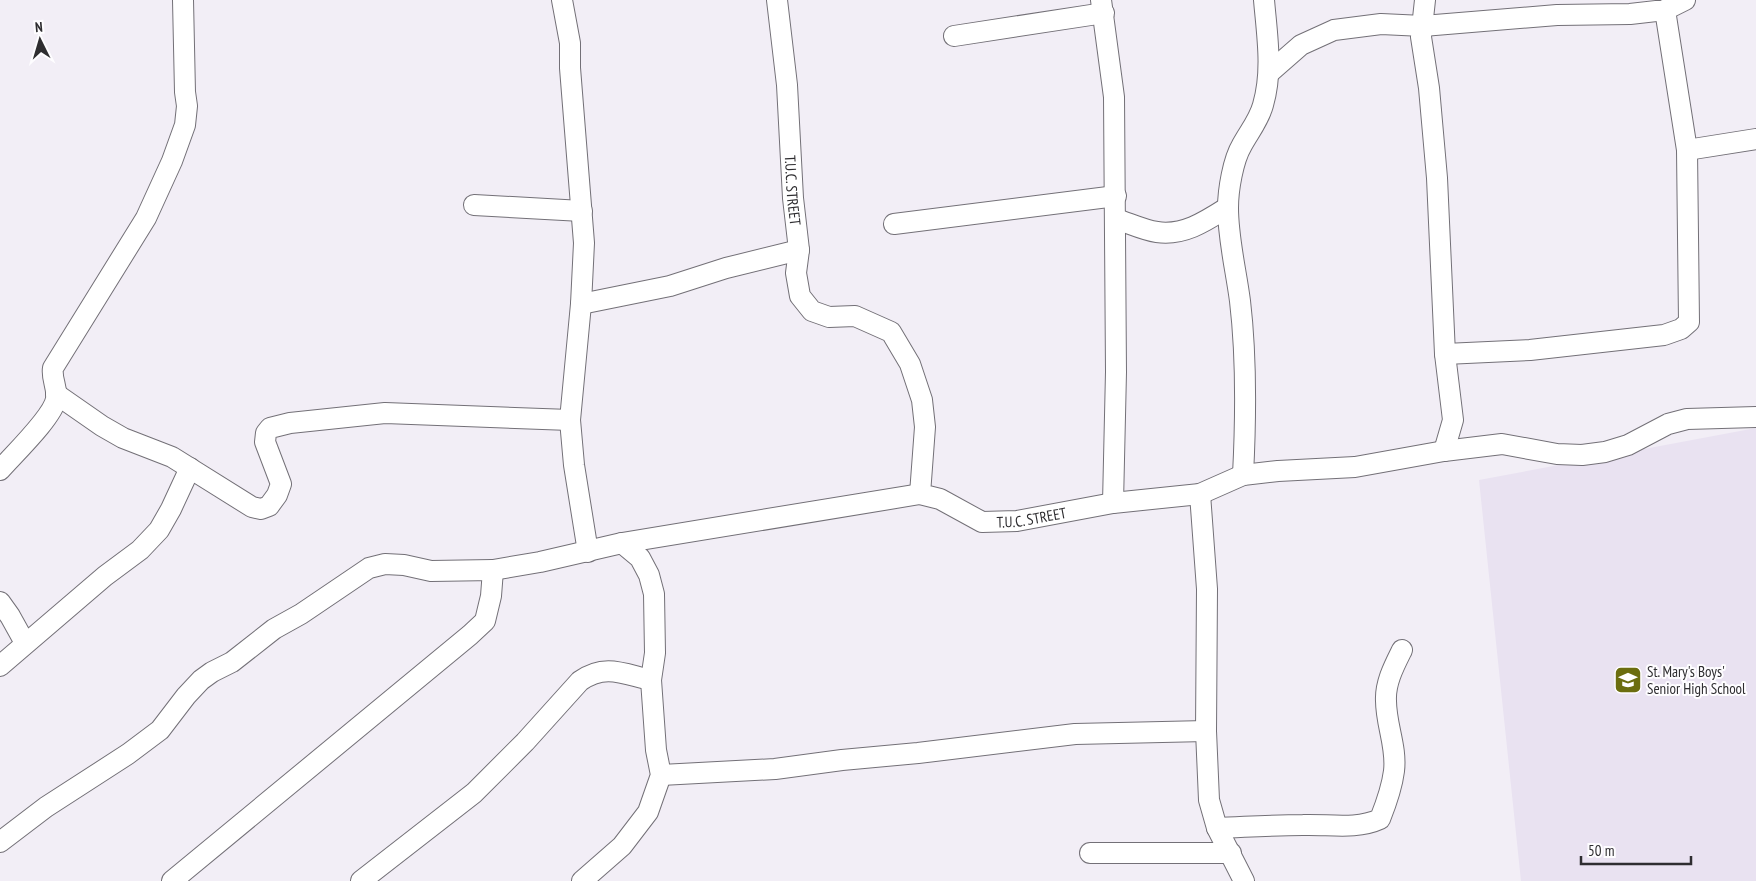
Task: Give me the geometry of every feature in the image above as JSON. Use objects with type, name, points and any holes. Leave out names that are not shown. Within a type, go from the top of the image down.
[{"type":"street","points":[[0,470],[46,418],[55,403],[56,394],[52,380],[52,368],[146,218],[172,161],[185,125],[187,106],[182,0]]},
{"type":"street","points":[[562,0],[570,42],[570,68],[584,243],[581,304],[570,420],[574,465],[588,552]]},
{"type":"street","name":"T.U.C. STREET","points":[[777,0],[787,85],[793,198],[799,250],[796,273],[800,296],[812,311],[829,317],[855,316],[891,332],[910,364],[922,400],[925,427],[920,494],[940,499],[982,522],[1017,521],[1113,503],[1200,494],[1243,475],[1355,467],[1444,450],[1502,444],[1557,454],[1605,452],[1628,445],[1668,424],[1687,418],[1756,417]]},
{"type":"street","points":[[1243,475],[1246,416],[1245,356],[1228,207],[1235,164],[1240,147],[1263,106],[1268,73],[1264,0]]},
{"type":"street","points":[[1425,0],[1421,37],[1429,88],[1437,178],[1446,354],[1453,420],[1444,450]]},
{"type":"street","points":[[1268,73],[1300,45],[1334,30],[1381,24],[1423,26],[1556,15],[1630,14],[1665,10],[1685,0]]},
{"type":"street","points":[[954,36],[1102,7],[1114,97],[1116,372],[1113,503]]},
{"type":"street","points":[[1446,354],[1530,350],[1664,335],[1682,330],[1689,322],[1687,150],[1665,10]]},
{"type":"street","points":[[1687,150],[1756,139]]},
{"type":"street","points":[[894,224],[1116,196]]},
{"type":"street","points":[[474,204],[582,211]]},
{"type":"street","points":[[1116,219],[1157,232],[1182,231],[1199,225],[1228,207]]},
{"type":"street","points":[[581,304],[670,286],[726,268],[799,250]]},
{"type":"street","points":[[56,394],[123,438],[172,457],[252,507],[261,509],[268,506],[277,495],[281,484],[265,442],[266,433],[270,428],[290,423],[385,413],[570,420]]},
{"type":"street","points":[[0,666],[25,643],[140,550],[159,530],[190,468]]},
{"type":"street","points":[[0,842],[46,807],[128,754],[160,730],[201,680],[232,662],[274,629],[316,605],[369,568],[385,564],[404,565],[431,571],[493,570],[588,552],[622,543],[920,494]]},
{"type":"street","points":[[1200,494],[1207,589],[1206,731],[1209,800],[1217,828],[1244,881]]},
{"type":"street","points":[[582,881],[622,846],[648,812],[660,774],[656,750],[651,680],[655,653],[654,594],[649,575],[640,558],[622,543]]},
{"type":"street","points":[[172,881],[480,626],[485,621],[491,596],[493,570]]},
{"type":"street","points":[[0,602],[25,643]]},
{"type":"street","points":[[1217,828],[1304,825],[1352,826],[1369,824],[1380,819],[1387,802],[1394,770],[1394,748],[1386,701],[1390,676],[1402,650]]},
{"type":"street","points":[[361,881],[474,793],[525,742],[580,681],[590,674],[605,670],[651,680]]},
{"type":"street","points":[[660,774],[775,769],[1075,734],[1206,731]]},
{"type":"street","points":[[1090,853],[1231,853]]},
{"type":"shaded area","name":"St. Mary's Boys' Senior High School","points":[[1756,428],[1756,881],[1521,881],[1479,480]]},
{"type":"place","name":"St. Mary's Boys' Senior High School","points":[[1628,680]]}]
